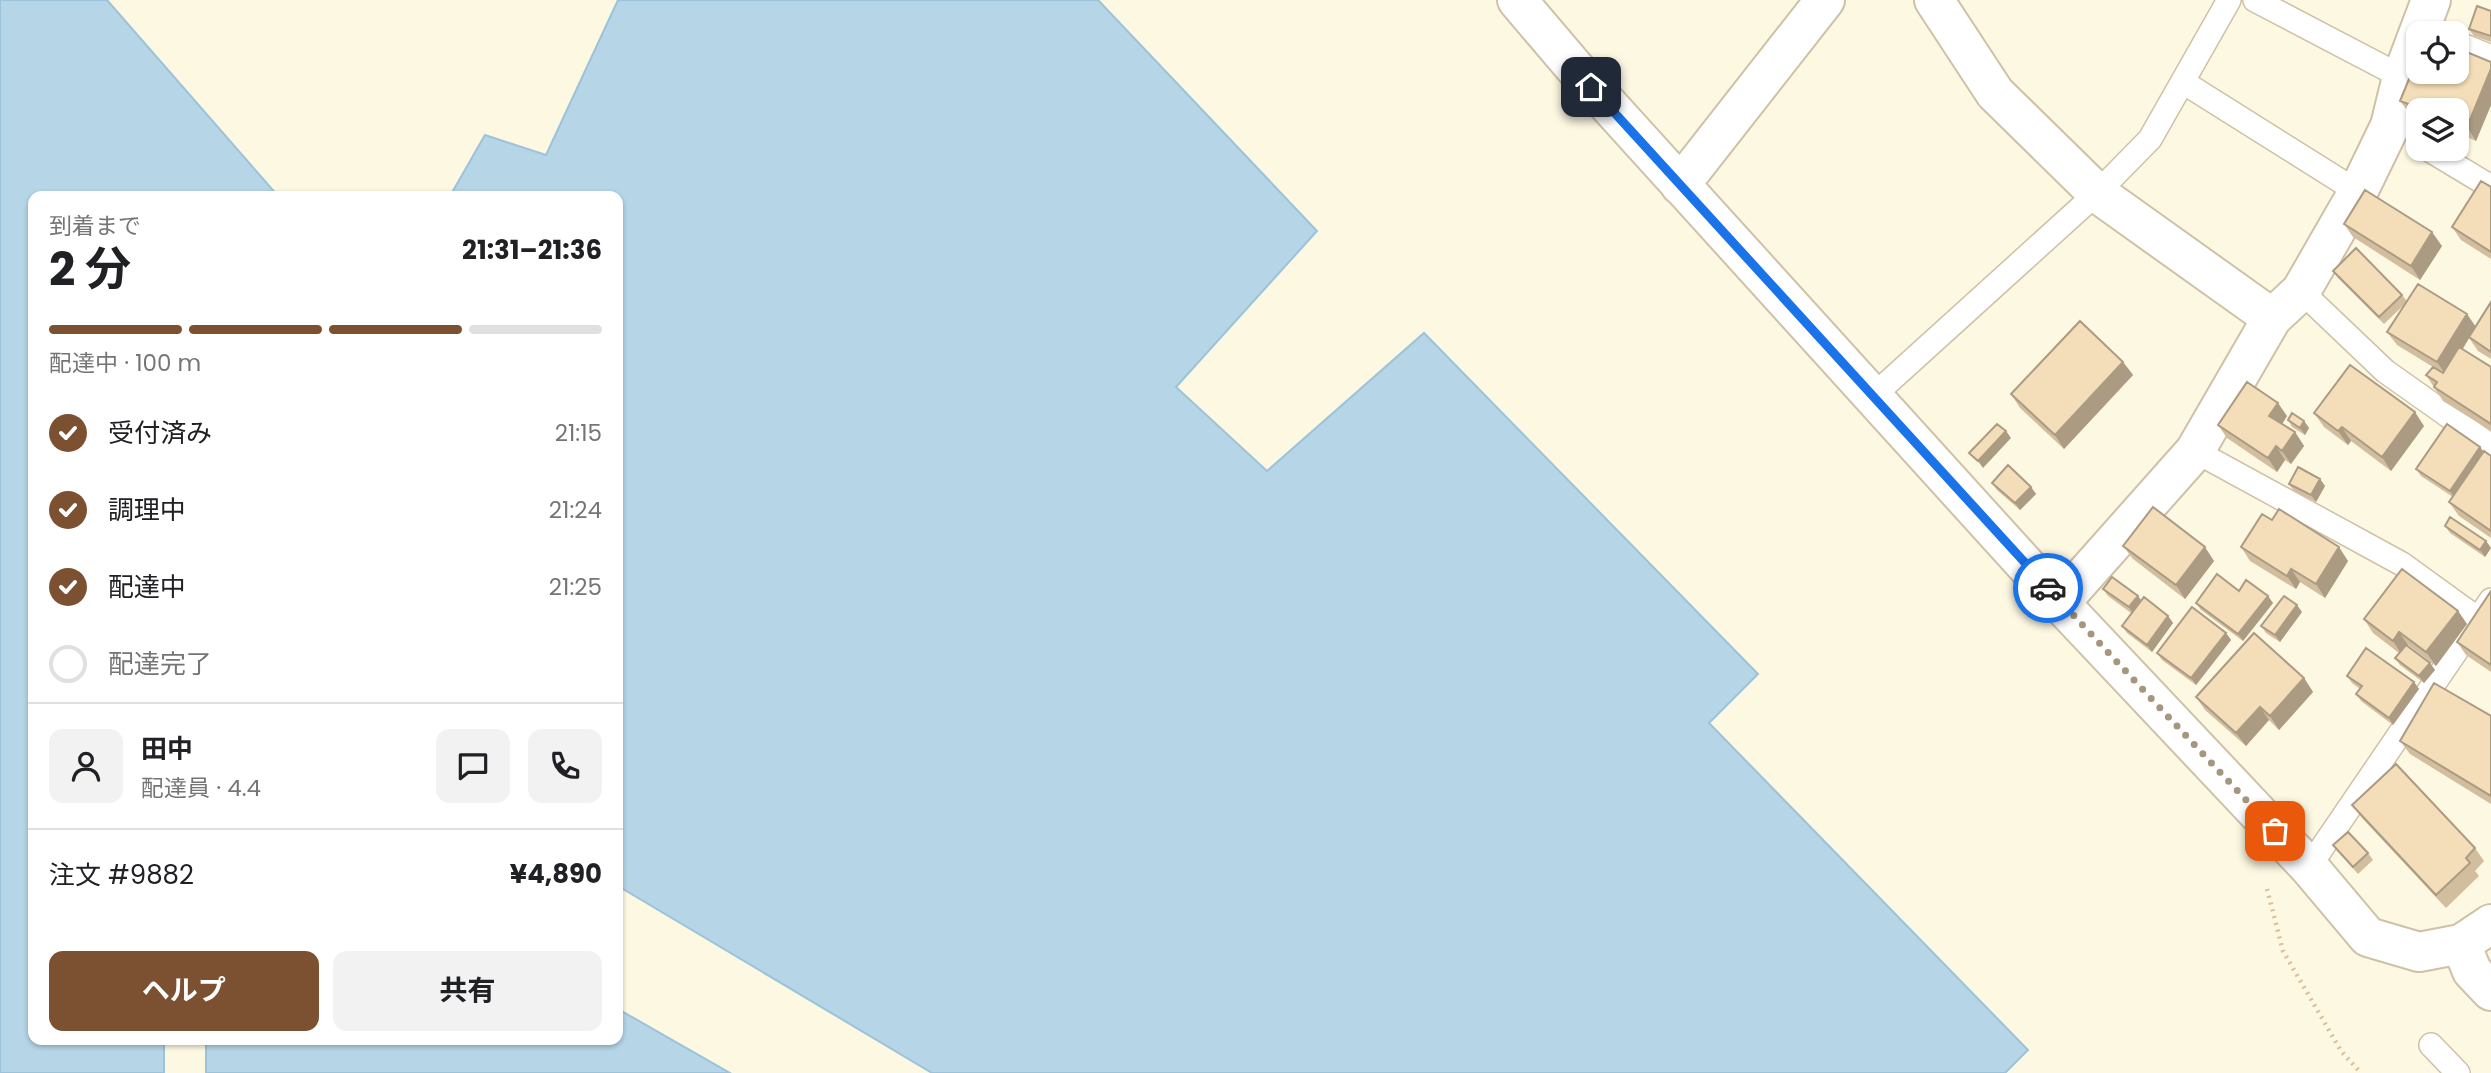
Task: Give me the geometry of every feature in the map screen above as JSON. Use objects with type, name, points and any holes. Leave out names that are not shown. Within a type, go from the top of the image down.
[{"type":"street","points":[[1517,0],[1680,185],[2060,603],[2309,867],[2368,937],[2419,952],[2476,934],[2472,971],[2491,990]]},
{"type":"street","points":[[1680,185],[1825,0]]},
{"type":"street","points":[[1934,0],[1995,93],[2097,193],[2272,318]]},
{"type":"street","points":[[2060,603],[2195,451],[2272,318],[2301,291],[2358,192],[2404,134],[2402,77],[2406,68]]},
{"type":"lane","points":[[1873,396],[2097,193],[2150,139],[2229,0]]},
{"type":"lane","points":[[2255,0],[2402,77]]},
{"type":"lane","points":[[2469,48],[2491,57]]},
{"type":"lane","points":[[2183,82],[2358,192]]},
{"type":"lane","points":[[2448,161],[2491,187]]},
{"type":"lane","points":[[2301,291],[2385,370],[2491,446]]},
{"type":"lane","points":[[2195,451],[2402,564],[2477,619]]},
{"type":"lane","points":[[2309,867],[2491,600]]},
{"type":"lane","points":[[2431,1045],[2458,1073]]},
{"type":"path","points":[[2261,817],[2261,865],[2283,951],[2341,1051],[2361,1073]]},
{"type":"water","points":[[0,0],[107,0],[274,191],[28,191],[28,1045],[164,1045],[164,1073],[0,1073]]},
{"type":"water","points":[[618,0],[1098,0],[1317,231],[1176,387],[1267,471],[1424,333],[1758,674],[1709,723],[2028,1050],[2005,1073],[932,1073],[623,889],[623,191],[453,191],[485,135],[546,155]]},
{"type":"water","points":[[623,1012],[730,1073],[206,1073],[206,1045],[623,1045]]},
{"type":"building","points":[[2477,6],[2491,11],[2491,36],[2469,29]]},
{"type":"building","points":[[2469,53],[2491,62],[2491,69],[2469,122],[2469,98],[2406,98],[2406,103],[2400,101],[2407,84],[2469,84]]},
{"type":"building","points":[[2481,181],[2491,187],[2491,252],[2452,227]]},
{"type":"building","points":[[2365,190],[2432,232],[2411,266],[2344,224]]},
{"type":"building","points":[[2356,248],[2402,295],[2379,317],[2333,271]]},
{"type":"building","points":[[2418,284],[2467,314],[2437,362],[2387,332]]},
{"type":"building","points":[[2491,302],[2491,352],[2469,337]]},
{"type":"building","points":[[2080,321],[2123,362],[2055,435],[2011,394]]},
{"type":"building","points":[[2459,347],[2491,367],[2491,424],[2434,387],[2437,382],[2426,375],[2433,367],[2443,373]]},
{"type":"building","points":[[2350,365],[2415,412],[2382,457],[2342,427],[2338,431],[2314,413]]},
{"type":"building","points":[[2247,382],[2278,403],[2269,416],[2295,432],[2282,451],[2276,446],[2268,458],[2218,425]]},
{"type":"building","points":[[2292,413],[2304,421],[2300,428],[2288,420]]},
{"type":"building","points":[[1997,424],[2006,431],[1978,461],[1969,453]]},
{"type":"building","points":[[2447,424],[2480,447],[2450,491],[2416,469]]},
{"type":"building","points":[[2484,451],[2491,456],[2491,531],[2449,502]]},
{"type":"building","points":[[2008,465],[2031,487],[2015,503],[1992,483]]},
{"type":"building","points":[[2298,467],[2320,479],[2311,495],[2289,484]]},
{"type":"building","points":[[2153,507],[2205,547],[2176,585],[2123,546]]},
{"type":"building","points":[[2279,509],[2339,547],[2316,584],[2291,569],[2287,576],[2241,547],[2262,514],[2272,520]]},
{"type":"building","points":[[2450,517],[2486,541],[2480,550],[2445,526]]},
{"type":"building","points":[[2402,569],[2458,611],[2426,652],[2399,632],[2393,641],[2364,619]]},
{"type":"building","points":[[2217,574],[2239,591],[2246,580],[2268,596],[2238,634],[2196,603]]},
{"type":"building","points":[[2112,577],[2138,596],[2129,607],[2103,589]]},
{"type":"building","points":[[2491,591],[2491,665],[2457,642]]},
{"type":"building","points":[[2284,596],[2297,605],[2275,635],[2261,626]]},
{"type":"building","points":[[2144,597],[2168,616],[2147,645],[2122,626]]},
{"type":"building","points":[[2192,607],[2226,633],[2191,678],[2157,653]]},
{"type":"building","points":[[2254,633],[2304,678],[2270,716],[2260,707],[2236,733],[2196,697]]},
{"type":"building","points":[[2406,645],[2430,663],[2419,676],[2395,658]]},
{"type":"building","points":[[2366,648],[2414,682],[2389,718],[2356,694],[2362,686],[2347,676]]},
{"type":"building","points":[[2434,683],[2491,716],[2491,796],[2400,741]]},
{"type":"building","points":[[2396,764],[2475,848],[2466,858],[2470,863],[2436,895],[2352,805]]},
{"type":"building","points":[[2348,832],[2368,853],[2353,867],[2333,845]]},
{"type":"way so far","points":[[2048,588],[2275,831]]},
{"type":"route","points":[[1591,87],[2048,588]]}]
